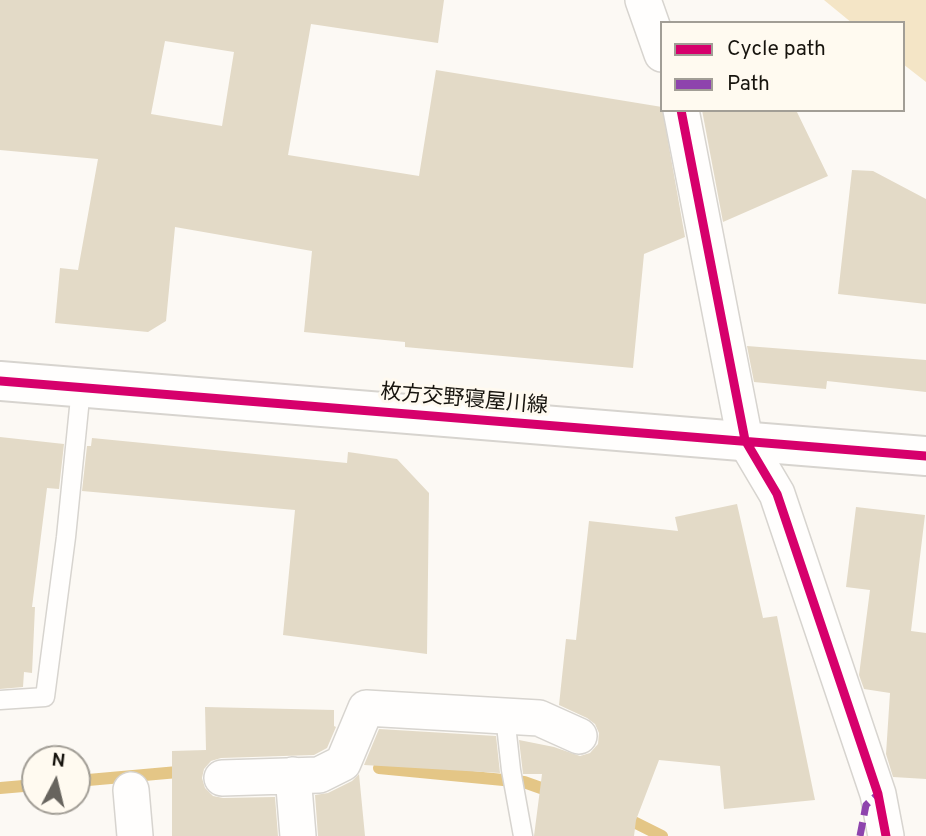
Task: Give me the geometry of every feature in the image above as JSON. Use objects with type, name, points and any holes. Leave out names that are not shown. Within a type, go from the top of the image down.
[{"type":"main road","name":"枚方交野寝屋川線","points":[[0,381],[926,456]]},
{"type":"street","points":[[643,0],[660,48]]},
{"type":"street","points":[[681,112],[745,440],[777,494],[878,794],[886,836]]},
{"type":"street","points":[[222,778],[318,775],[343,763],[366,708],[538,718],[579,736]]},
{"type":"street","points":[[293,775],[298,836]]},
{"type":"street","points":[[131,790],[135,836]]},
{"type":"lane","points":[[0,700],[46,697],[81,388]]},
{"type":"lane","points":[[505,716],[515,799],[523,836]]},
{"type":"shaded area","points":[[824,0],[926,0],[926,82],[905,66],[905,21],[850,21]]},
{"type":"building","points":[[0,0],[444,0],[438,43],[311,24],[288,155],[419,176],[436,70],[660,107],[685,237],[644,254],[633,368],[405,347],[405,342],[304,332],[312,251],[175,227],[166,321],[148,332],[55,323],[60,268],[78,270],[98,159],[0,150]],"holes":[[[165,41],[234,52],[222,126],[151,114]]]},
{"type":"building","points":[[702,112],[797,112],[828,176],[723,222]]},
{"type":"building","points":[[852,170],[873,171],[926,199],[926,304],[838,294]]},
{"type":"building","points":[[747,346],[926,360],[926,392],[827,381],[826,389],[754,382]]},
{"type":"building","points":[[0,437],[64,444],[59,489],[47,488],[32,607],[35,607],[32,673],[24,672],[23,687],[0,689]]},
{"type":"building","points":[[92,438],[347,463],[348,452],[397,459],[429,493],[427,654],[283,635],[295,510],[82,491],[87,446],[91,446]]},
{"type":"building","points":[[737,504],[763,618],[777,616],[815,800],[724,809],[720,766],[659,760],[636,820],[634,836],[534,836],[542,774],[523,774],[519,740],[554,747],[580,756],[590,753],[598,744],[599,733],[595,724],[559,705],[566,639],[576,640],[589,521],[678,531],[675,517]]},
{"type":"building","points":[[856,507],[925,515],[911,631],[926,633],[926,779],[893,777],[886,754],[890,693],[864,689],[859,675],[870,590],[846,587]]},
{"type":"building","points":[[205,707],[334,710],[336,727],[327,748],[314,755],[221,758],[211,761],[204,769],[202,778],[205,788],[213,796],[275,797],[278,836],[172,836],[172,751],[206,750]]},
{"type":"building","points":[[379,729],[496,736],[500,773],[364,765]]},
{"type":"building","points":[[359,774],[365,836],[318,836],[315,795],[328,793],[352,781]]},
{"type":"waterway","points":[[379,768],[524,782],[555,793]]},
{"type":"waterway","points":[[91,780],[189,771]]},
{"type":"waterway","points":[[0,788],[21,786]]},
{"type":"waterway","points":[[622,816],[662,836]]},
{"type":"marked path","points":[[860,836],[866,805],[878,794]]},
{"type":"cycle path","points":[[681,112],[745,440],[777,494],[878,794],[886,836]]},
{"type":"cycle path","points":[[0,381],[926,456]]}]
